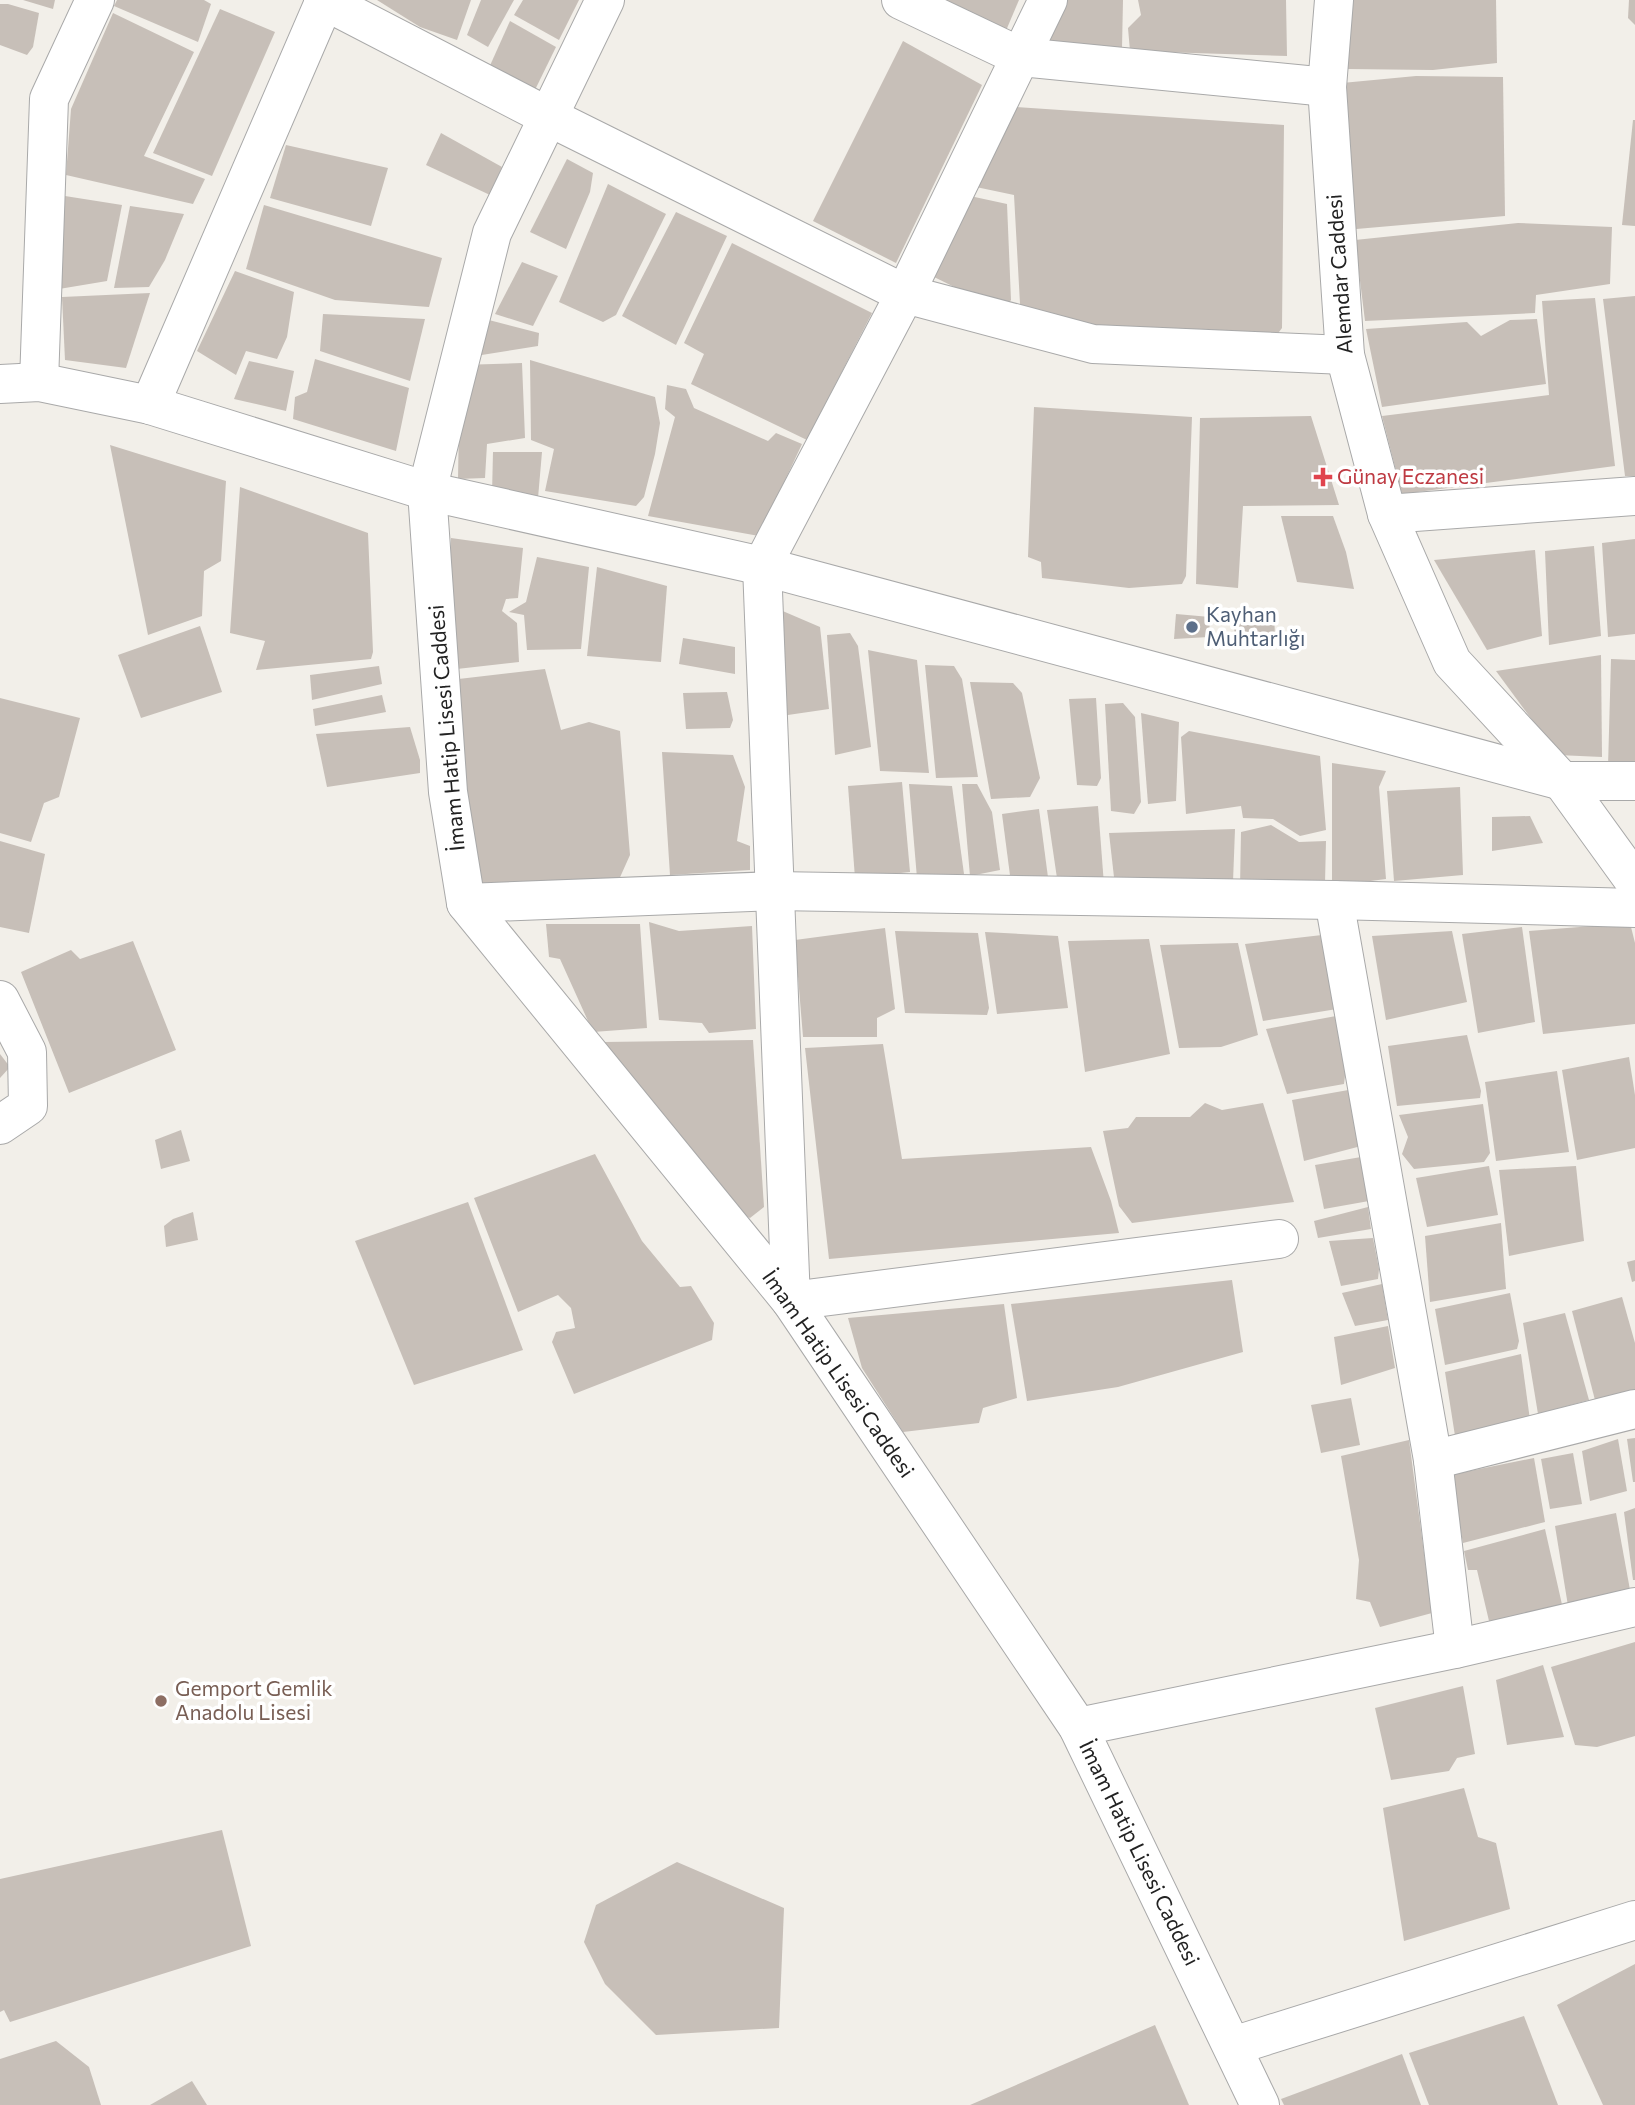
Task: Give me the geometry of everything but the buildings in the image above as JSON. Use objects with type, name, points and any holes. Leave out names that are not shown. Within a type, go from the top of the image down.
[{"type":"street","points":[[39,382],[49,99],[95,0]]},
{"type":"street","points":[[150,405],[324,0],[547,116],[905,295],[1093,344],[1345,355]]},
{"type":"street","name":"İmam Hatip Lisesi Caddesi","points":[[605,0],[492,233],[428,491],[448,792],[466,903],[791,1301],[1078,1727],[1260,2105]]},
{"type":"street","points":[[901,0],[1021,57],[1327,87]]},
{"type":"street","points":[[1048,0],[905,295],[762,566],[791,1301],[1279,1239]]},
{"type":"street","name":"Alemdar Caddesi","points":[[1334,0],[1327,87],[1345,355],[1387,514],[1452,663],[1562,781],[1635,882]]},
{"type":"street","points":[[0,384],[39,382],[150,405],[428,491],[762,566],[1562,781],[1635,781]]},
{"type":"street","points":[[1387,514],[1635,496]]},
{"type":"street","points":[[466,903],[774,891],[1635,908]]},
{"type":"street","points":[[1334,900],[1433,1460],[1455,1649]]},
{"type":"street","points":[[0,1000],[27,1052],[28,1093],[28,1106],[0,1125]]},
{"type":"street","points":[[1433,1460],[1635,1409]]},
{"type":"street","points":[[1078,1727],[1455,1649],[1635,1607]]},
{"type":"street","points":[[1233,2046],[1635,1920]]},
{"type":"place","name":"Günay Eczanesi","points":[[1323,477]]},
{"type":"place","name":"Kayhan Muhtarlığı","points":[[1192,627]]},
{"type":"place","name":"Gemport Gemlik Anadolu Lisesi","points":[[161,1701]]}]
